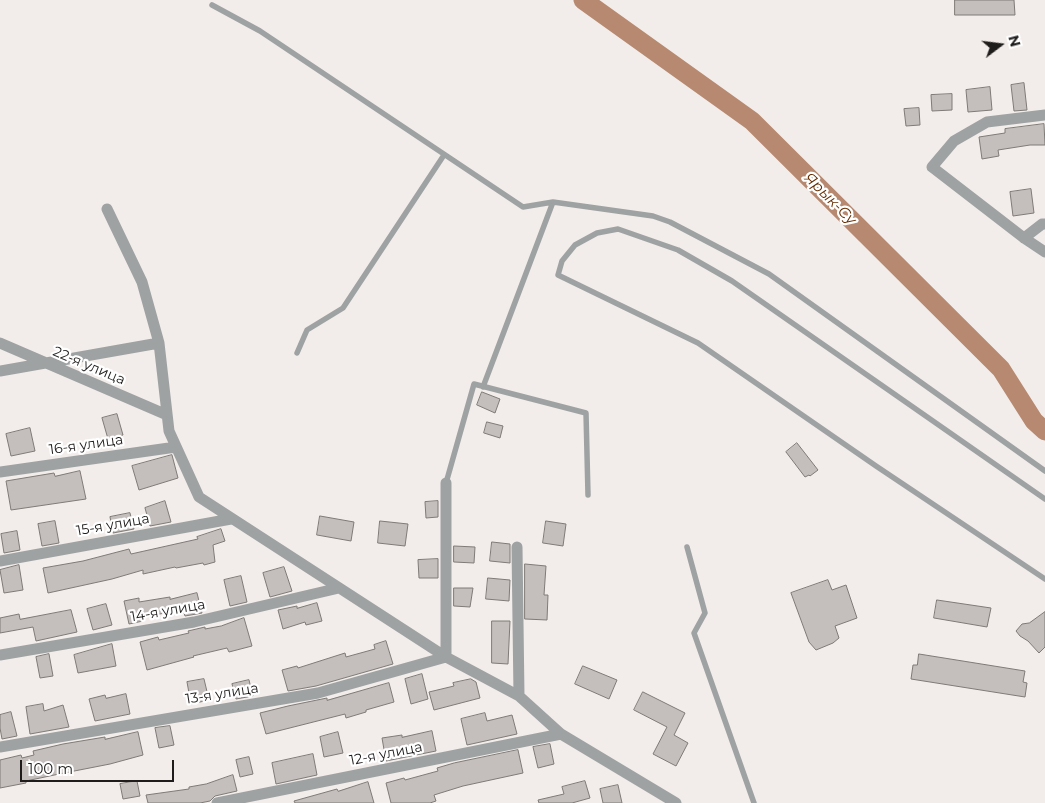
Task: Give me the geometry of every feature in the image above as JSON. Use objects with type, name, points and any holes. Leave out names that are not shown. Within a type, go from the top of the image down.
[{"type":"street","points":[[1045,115],[987,122],[954,141],[932,167],[1045,252]]},
{"type":"street","points":[[107,209],[142,282],[159,343],[169,431],[199,497],[446,658],[519,696],[561,734],[671,802]]},
{"type":"street","points":[[1024,238],[1042,224],[1045,224]]},
{"type":"street","name":"22-я улица","points":[[0,343],[167,415]]},
{"type":"street","points":[[0,371],[159,343]]},
{"type":"street","name":"16-я улица","points":[[0,472],[176,447]]},
{"type":"street","points":[[446,483],[446,658]]},
{"type":"street","name":"15-я улица","points":[[0,561],[231,518]]},
{"type":"street","points":[[517,547],[519,696]]},
{"type":"street","name":"14-я улица","points":[[0,655],[194,622],[339,588]]},
{"type":"street","name":"13-я улица","points":[[0,747],[318,693],[446,658]]},
{"type":"street","name":"12-я улица","points":[[217,803],[561,734]]},
{"type":"lane","points":[[212,6],[260,31],[524,207],[553,202],[653,216],[670,222],[769,274],[1045,471]]},
{"type":"lane","points":[[297,353],[307,330],[343,308],[444,155]]},
{"type":"lane","points":[[483,387],[553,202]]},
{"type":"lane","points":[[1045,499],[732,281],[678,250],[618,228],[597,233],[575,246],[562,261],[558,275],[698,343],[876,466],[1045,579]]},
{"type":"lane","points":[[446,483],[474,384],[586,413],[588,495]]},
{"type":"lane","points":[[687,547],[705,613],[694,633],[754,803]]},
{"type":"building","points":[[955,0],[1014,0],[1015,15],[955,15]]},
{"type":"building","points":[[1024,83],[1027,110],[1014,111],[1011,85]]},
{"type":"building","points":[[990,87],[992,110],[968,112],[966,90]]},
{"type":"building","points":[[952,94],[952,110],[932,111],[931,95]]},
{"type":"building","points":[[919,108],[920,125],[906,126],[904,109]]},
{"type":"building","points":[[1044,124],[1045,145],[1030,145],[998,150],[999,156],[982,159],[979,137],[1005,133],[1005,129]]},
{"type":"building","points":[[1031,189],[1034,213],[1013,216],[1010,192]]},
{"type":"building","points":[[482,392],[500,399],[495,413],[477,405]]},
{"type":"building","points":[[117,414],[123,435],[108,439],[102,418]]},
{"type":"building","points":[[487,422],[503,426],[500,438],[484,433]]},
{"type":"building","points":[[30,428],[35,451],[11,456],[6,434]]},
{"type":"building","points":[[797,443],[818,470],[810,476],[805,477],[786,452]]},
{"type":"building","points":[[172,455],[178,478],[139,490],[132,466]]},
{"type":"building","points":[[80,471],[86,499],[11,510],[6,481],[54,473],[55,476]]},
{"type":"building","points":[[165,501],[171,522],[150,526],[145,508]]},
{"type":"building","points":[[438,501],[438,517],[426,518],[425,502]]},
{"type":"building","points":[[130,513],[134,529],[113,533],[110,517]]},
{"type":"building","points":[[320,516],[354,522],[351,541],[317,535]]},
{"type":"building","points":[[55,521],[59,543],[42,546],[38,524]]},
{"type":"building","points":[[380,521],[408,524],[405,546],[378,543]]},
{"type":"building","points":[[546,521],[566,524],[563,546],[543,543]]},
{"type":"building","points":[[221,529],[225,541],[213,545],[215,562],[204,565],[203,563],[175,567],[143,574],[143,570],[48,593],[43,568],[83,561],[129,549],[131,554],[198,539],[197,537]]},
{"type":"building","points":[[17,531],[20,550],[4,553],[1,534]]},
{"type":"building","points":[[492,542],[510,544],[510,563],[490,561]]},
{"type":"building","points":[[454,546],[475,547],[474,563],[454,562]]},
{"type":"building","points":[[438,559],[438,578],[419,578],[418,560]]},
{"type":"building","points":[[525,564],[546,566],[544,595],[548,595],[547,620],[525,619]]},
{"type":"building","points":[[19,565],[23,590],[4,593],[0,570]]},
{"type":"building","points":[[284,567],[292,591],[270,597],[263,573]]},
{"type":"building","points":[[241,576],[247,602],[230,606],[224,580]]},
{"type":"building","points":[[488,578],[510,580],[509,601],[486,599]]},
{"type":"building","points":[[828,580],[832,590],[846,585],[857,618],[835,626],[839,638],[833,643],[816,650],[809,642],[791,593]]},
{"type":"building","points":[[454,588],[473,588],[470,607],[454,606]]},
{"type":"building","points":[[197,593],[202,613],[185,616],[183,610],[142,617],[143,621],[129,624],[124,601],[139,598],[139,602],[170,597],[170,599]]},
{"type":"building","points":[[937,600],[991,608],[987,627],[934,618]]},
{"type":"building","points":[[317,603],[322,621],[306,625],[305,622],[283,629],[278,610]]},
{"type":"building","points":[[106,604],[112,625],[93,630],[87,609]]},
{"type":"building","points":[[71,610],[77,632],[36,641],[33,627],[0,633],[0,618],[19,614],[20,619]]},
{"type":"building","points":[[1045,612],[1045,647],[1039,653],[1016,631],[1022,624],[1029,623]]},
{"type":"building","points":[[244,618],[252,646],[229,652],[227,648],[147,670],[140,642],[158,637],[159,640],[205,627],[205,629],[221,626]]},
{"type":"building","points":[[492,621],[510,621],[508,664],[492,663]]},
{"type":"building","points":[[386,641],[393,664],[316,686],[288,691],[282,670],[297,666],[298,668],[345,653],[346,657],[375,649],[374,645]]},
{"type":"building","points":[[112,644],[116,666],[78,673],[74,655]]},
{"type":"building","points":[[49,654],[53,676],[40,678],[36,657]]},
{"type":"building","points":[[919,654],[1025,671],[1023,682],[1027,683],[1025,697],[911,679],[913,665],[917,665]]},
{"type":"building","points":[[583,666],[617,680],[609,699],[575,684]]},
{"type":"building","points":[[422,674],[428,699],[411,704],[405,679]]},
{"type":"building","points":[[204,679],[209,700],[191,704],[187,682]]},
{"type":"building","points":[[471,679],[476,682],[480,698],[434,710],[429,692],[454,686],[453,683]]},
{"type":"building","points":[[249,680],[253,696],[236,699],[232,684]]},
{"type":"building","points":[[389,683],[394,702],[346,718],[345,714],[266,734],[260,713],[327,698],[327,700]]},
{"type":"building","points":[[643,692],[685,713],[674,735],[688,743],[676,766],[653,754],[667,727],[634,710]]},
{"type":"building","points":[[126,694],[130,714],[95,721],[89,699],[105,695],[106,698]]},
{"type":"building","points":[[43,704],[44,711],[63,705],[69,727],[30,734],[26,707]]},
{"type":"building","points":[[11,712],[17,736],[2,739],[0,715]]},
{"type":"building","points":[[485,713],[487,721],[512,715],[517,734],[467,745],[461,719]]},
{"type":"building","points":[[170,726],[174,745],[159,748],[155,728]]},
{"type":"building","points":[[432,731],[436,751],[386,761],[382,738],[402,735],[402,737]]},
{"type":"building","points":[[138,732],[143,755],[0,788],[0,760],[21,755],[22,758],[34,755],[33,751],[63,744],[105,737],[105,739]]},
{"type":"building","points":[[338,732],[343,753],[324,757],[320,737]]},
{"type":"building","points":[[550,744],[554,764],[538,768],[533,747]]},
{"type":"building","points":[[518,750],[523,773],[463,786],[434,795],[436,801],[430,803],[391,803],[386,783],[438,771],[437,768],[454,763]]},
{"type":"building","points":[[313,754],[317,775],[276,784],[272,763]]},
{"type":"building","points":[[249,757],[253,774],[240,777],[236,760]]},
{"type":"building","points":[[233,775],[237,791],[215,796],[210,801],[200,803],[148,803],[146,795],[189,789],[189,787],[206,784]]},
{"type":"building","points":[[137,781],[140,796],[123,799],[120,784]]},
{"type":"building","points":[[585,781],[590,798],[572,803],[539,803],[538,800],[564,794],[562,787]]},
{"type":"building","points":[[368,782],[374,803],[295,803],[294,801],[337,789],[338,791]]},
{"type":"building","points":[[618,785],[622,803],[603,803],[600,789]]},
{"type":"waterway","name":"Ярык-Су","points":[[583,0],[752,121],[1001,369],[1034,421],[1045,431]]}]
